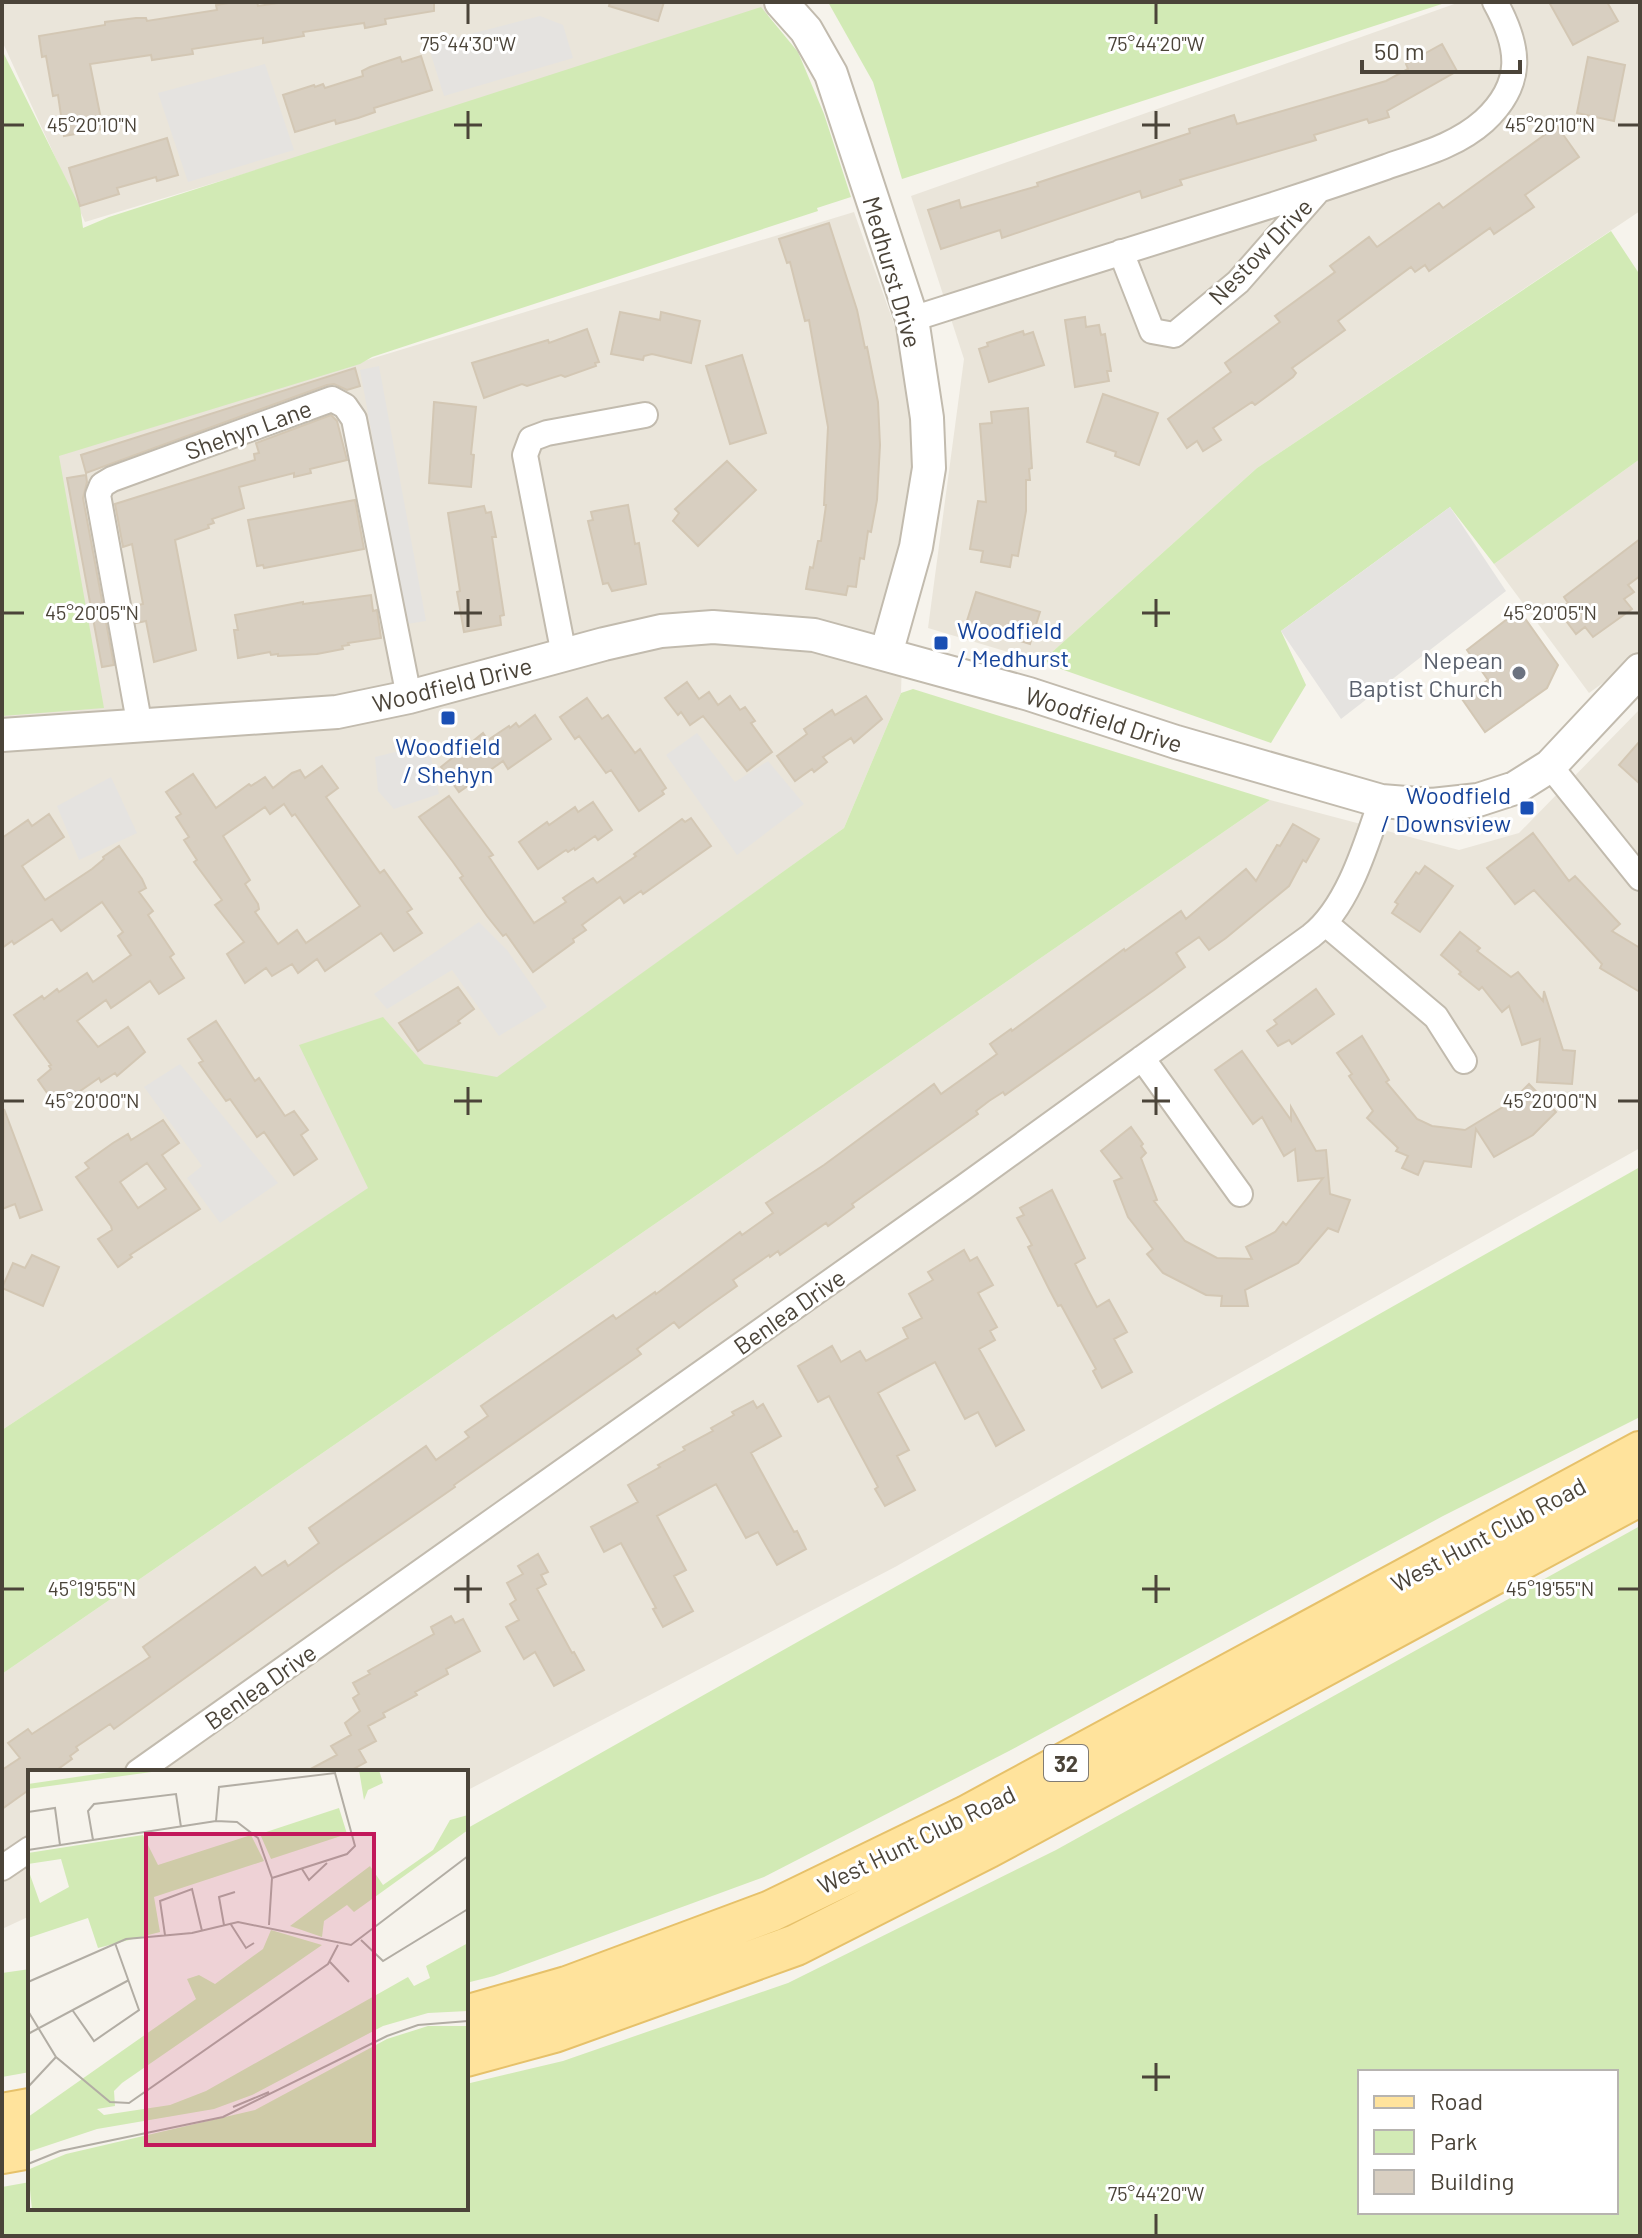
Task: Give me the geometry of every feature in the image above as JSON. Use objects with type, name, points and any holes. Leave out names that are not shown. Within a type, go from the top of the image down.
[{"type":"main road","name":"West Hunt Club Road","points":[[468,2015],[567,1987],[785,1904],[967,1816],[1640,1452]]},
{"type":"main road","name":"West Hunt Club Road","points":[[468,2055],[554,2032],[796,1945],[987,1848],[1640,1495]]},
{"type":"main road","points":[[2,2114],[28,2109]]},
{"type":"main road","points":[[2,2153],[28,2148]]},
{"type":"street","name":"Medhurst Drive","points":[[781,2],[806,30],[831,74],[912,319],[927,418],[929,468],[916,547],[886,654]]},
{"type":"street","name":"Nestow Drive","points":[[912,319],[1318,191],[1451,145],[1484,121],[1508,91],[1515,72],[1515,50],[1509,28],[1495,2]]},
{"type":"street","name":"Nestow Drive","points":[[1121,252],[1152,331],[1174,335],[1238,282],[1318,191]]},
{"type":"street","name":"Shehyn Lane","points":[[140,727],[98,495],[102,485],[332,399],[345,406],[354,419],[409,697]]},
{"type":"street","points":[[564,655],[525,455],[531,439],[547,433],[645,415]]},
{"type":"street","name":"Woodfield Drive","points":[[2,735],[337,712],[409,697],[661,631],[713,627],[814,635],[1029,694],[1176,742],[1381,801],[1432,805],[1478,800],[1515,788],[1550,766],[1640,670]]},
{"type":"street","points":[[1550,766],[1640,878]]},
{"type":"street","name":"Benlea Drive","points":[[141,1770],[1326,924],[1362,858],[1381,801]]},
{"type":"street","points":[[1326,924],[1436,1017],[1464,1061]]},
{"type":"street","points":[[1142,1058],[1240,1194]]},
{"type":"street","points":[[2,1868],[28,1850]]},
{"type":"shaded area","points":[[2,2],[812,2],[85,222],[2,41]]},
{"type":"shaded area","points":[[1460,2],[1640,2],[1640,211],[1257,468],[1041,662],[928,628],[964,359],[911,196]]},
{"type":"shaded area","points":[[540,16],[563,25],[573,58],[444,96],[428,45]]},
{"type":"shaded area","points":[[265,64],[294,150],[188,182],[158,93]]},
{"type":"shaded area","points":[[854,212],[903,349],[920,459],[903,629],[901,693],[844,828],[497,1078],[369,1188],[2,1430],[2,471]]},
{"type":"shaded area","points":[[379,366],[426,621],[407,624],[360,370]]},
{"type":"shaded area","points":[[1640,459],[1640,656],[1589,693],[1494,564]]},
{"type":"shaded area","points":[[1450,507],[1506,591],[1341,719],[1281,631]]},
{"type":"shaded area","points":[[1640,709],[1640,1148],[895,1567],[468,1790],[468,1770],[28,1770],[28,1917],[2,1929],[2,1674],[1270,800],[1459,850],[1519,833]]},
{"type":"shaded area","points":[[697,733],[735,782],[768,761],[804,804],[737,855],[666,755]]},
{"type":"shaded area","points":[[428,744],[439,794],[394,809],[378,791],[375,757]]},
{"type":"shaded area","points":[[111,777],[137,833],[79,860],[57,806]]},
{"type":"shaded area","points":[[479,922],[507,950],[547,1007],[499,1036],[452,970],[387,1009],[374,994]]},
{"type":"shaded area","points":[[180,1064],[278,1183],[220,1223],[187,1178],[202,1166],[144,1087]]},
{"type":"green space","points":[[828,2],[1448,2],[902,179],[873,82]]},
{"type":"green space","points":[[761,7],[798,52],[824,114],[851,197],[817,208],[818,211],[372,357],[360,364],[59,456],[104,708],[2,716],[2,50],[80,207],[83,228],[109,217]]},
{"type":"green space","points":[[1611,231],[1640,275],[1640,459],[1494,564],[1450,507],[1281,631],[1306,685],[1271,743],[1041,662],[1257,468]]},
{"type":"green space","points":[[913,689],[1270,800],[2,1674],[2,1430],[368,1188],[299,1045],[383,1017],[424,1064],[497,1077],[844,828],[901,693]]},
{"type":"green space","points":[[1640,1167],[1640,1417],[1443,1516],[1009,1751],[764,1877],[494,1976],[468,1982],[468,1828]]},
{"type":"green space","points":[[1640,1526],[1640,2236],[2,2236],[2,2187],[28,2182],[28,2210],[468,2210],[468,2084],[563,2061],[788,1983],[1056,1850]]},
{"type":"green space","points":[[28,1969],[28,2072],[2,2077],[2,1973]]},
{"type":"building","points":[[257,2],[258,6],[285,2],[434,2],[434,11],[385,19],[386,24],[365,28],[364,23],[303,32],[304,36],[263,43],[263,38],[192,49],[193,54],[152,60],[151,55],[90,64],[103,129],[64,136],[58,95],[53,96],[39,36],[105,25],[105,22],[136,18],[146,18],[147,21],[217,10],[216,5]]},
{"type":"building","points":[[610,2],[664,2],[658,21],[609,6]]},
{"type":"building","points":[[1549,2],[1607,2],[1618,21],[1573,45]]},
{"type":"building","points":[[1442,44],[1457,71],[1387,111],[1389,117],[1369,123],[1367,119],[1314,135],[1316,140],[1180,180],[1182,185],[1142,198],[1140,191],[1002,238],[1000,230],[941,249],[928,210],[959,200],[961,208],[1038,186],[1037,183],[1190,133],[1189,129],[1234,115],[1237,124],[1386,81],[1408,69],[1406,64]]},
{"type":"building","points":[[421,56],[432,90],[374,108],[375,112],[358,118],[336,124],[335,120],[295,132],[283,95],[314,85],[323,84],[325,88],[363,76],[362,71],[400,57],[402,62]]},
{"type":"building","points":[[1588,57],[1625,65],[1614,121],[1577,113]]},
{"type":"building","points":[[1557,126],[1579,157],[1525,195],[1534,207],[1494,234],[1490,228],[1429,271],[1425,265],[1415,272],[1411,267],[1338,321],[1345,330],[1292,368],[1296,373],[1293,377],[1255,405],[1252,402],[1213,428],[1221,440],[1203,451],[1197,441],[1187,448],[1168,419],[1231,372],[1225,363],[1280,322],[1275,316],[1335,272],[1330,266],[1369,237],[1377,247],[1439,203],[1443,208]]},
{"type":"building","points":[[167,138],[178,175],[157,181],[156,177],[117,188],[119,194],[80,206],[69,168]]},
{"type":"building","points":[[829,223],[867,347],[878,402],[880,445],[877,500],[871,532],[868,531],[864,559],[860,558],[856,587],[848,586],[846,595],[806,589],[818,541],[821,541],[826,505],[828,427],[809,320],[805,321],[790,262],[787,263],[779,239]]},
{"type":"building","points":[[620,312],[660,320],[661,312],[700,321],[691,363],[652,354],[644,356],[643,360],[611,354]]},
{"type":"building","points":[[1085,317],[1086,327],[1099,325],[1101,335],[1105,334],[1111,371],[1107,371],[1109,381],[1075,387],[1065,320]]},
{"type":"building","points":[[587,329],[599,362],[595,363],[596,366],[565,377],[561,375],[527,386],[522,384],[484,398],[472,363],[548,340],[549,343]]},
{"type":"building","points":[[1023,331],[1024,335],[1033,332],[1044,365],[989,382],[979,349],[988,346],[987,343]]},
{"type":"building","points":[[742,355],[766,433],[730,444],[706,366]]},
{"type":"building","points":[[355,368],[360,386],[347,390],[334,384],[327,385],[86,473],[81,455]]},
{"type":"building","points":[[1103,394],[1158,413],[1139,465],[1115,456],[1116,452],[1087,442]]},
{"type":"building","points":[[434,402],[476,407],[471,487],[429,483]]},
{"type":"building","points":[[1028,408],[1032,468],[1029,469],[1030,480],[1026,480],[1026,511],[1018,556],[1012,555],[1010,567],[981,562],[983,551],[970,549],[978,501],[986,502],[980,424],[992,423],[991,412]]},
{"type":"building","points":[[331,415],[337,421],[347,460],[310,469],[311,473],[294,477],[294,473],[239,487],[244,508],[212,519],[214,523],[208,525],[209,528],[175,540],[196,650],[154,662],[146,621],[136,623],[133,606],[143,604],[132,544],[123,547],[115,504],[255,460],[254,454],[259,453],[256,443]]},
{"type":"building","points":[[727,461],[756,490],[698,546],[673,521],[679,513],[675,509]]},
{"type":"building","points":[[86,475],[83,498],[114,665],[102,667],[67,478]]},
{"type":"building","points":[[355,500],[364,549],[264,568],[263,565],[257,566],[248,520]]},
{"type":"building","points":[[628,505],[646,584],[612,591],[608,583],[603,584],[588,521],[593,520],[591,512]]},
{"type":"building","points":[[484,506],[486,513],[491,512],[496,537],[492,537],[504,615],[500,616],[501,625],[464,632],[448,513]]},
{"type":"building","points":[[1640,539],[1640,576],[1628,585],[1634,592],[1624,599],[1632,609],[1593,637],[1585,627],[1576,634],[1558,610],[1568,603],[1564,597]]},
{"type":"building","points":[[976,592],[1040,612],[1030,644],[966,624]]},
{"type":"building","points":[[371,595],[373,611],[377,610],[381,638],[348,643],[342,646],[343,649],[317,654],[278,656],[270,652],[238,658],[235,615],[303,602]]},
{"type":"building","name":"Nepean Baptist Church","points":[[1519,610],[1558,665],[1547,688],[1485,732],[1462,699],[1488,680],[1467,650]]},
{"type":"building","points":[[687,682],[699,699],[709,692],[718,705],[730,696],[740,710],[745,707],[755,721],[751,723],[772,752],[747,771],[703,716],[690,725],[665,698]]},
{"type":"building","points":[[866,696],[882,719],[854,743],[851,738],[823,757],[827,762],[814,772],[812,769],[795,781],[777,756],[807,734],[804,729],[832,710],[835,715]]},
{"type":"building","points":[[587,698],[602,719],[608,715],[635,753],[640,749],[666,788],[662,791],[664,794],[639,811],[611,770],[606,773],[579,736],[575,739],[560,717]]},
{"type":"building","points":[[535,715],[551,739],[508,769],[503,761],[459,792],[441,767],[483,733],[488,740],[516,723],[519,727]]},
{"type":"building","points":[[1640,741],[1640,784],[1619,765]]},
{"type":"building","points":[[322,766],[338,788],[326,797],[380,873],[384,870],[412,909],[407,912],[422,933],[394,951],[381,933],[325,971],[317,959],[298,973],[292,964],[272,976],[266,968],[245,983],[227,954],[244,942],[215,905],[222,900],[194,862],[197,860],[184,840],[189,837],[176,817],[181,814],[166,792],[193,774],[216,808],[249,784],[251,786],[265,777],[273,788],[300,770],[305,778]],"holes":[[[284,804],[292,816],[295,814],[360,906],[306,943],[297,930],[278,944],[255,912],[259,909],[258,904],[245,884],[250,880],[223,836],[265,807],[270,814]]]},
{"type":"building","points":[[449,796],[493,855],[489,857],[534,923],[566,902],[563,898],[576,889],[593,878],[597,883],[636,856],[634,854],[682,819],[685,822],[691,818],[711,846],[643,894],[641,891],[624,903],[620,897],[582,925],[586,930],[573,939],[574,942],[533,972],[506,934],[503,936],[487,916],[460,878],[463,876],[419,817]]},
{"type":"building","points":[[593,802],[612,830],[598,840],[595,836],[575,850],[566,850],[538,869],[519,842],[547,822],[549,825],[575,807],[578,812]]},
{"type":"building","points":[[49,814],[64,837],[22,866],[45,900],[92,869],[119,846],[142,879],[146,888],[139,892],[153,911],[148,915],[174,954],[170,957],[184,978],[159,994],[150,981],[111,1008],[106,1000],[77,1021],[98,1047],[128,1027],[145,1052],[117,1076],[115,1073],[101,1082],[99,1078],[57,1107],[38,1080],[51,1069],[51,1065],[14,1015],[42,996],[44,999],[57,989],[59,992],[87,973],[93,982],[131,955],[118,936],[123,932],[102,902],[61,931],[52,919],[14,944],[12,941],[2,948],[2,838],[28,820],[32,826]]},
{"type":"building","points":[[1293,824],[1319,839],[1289,886],[1226,938],[1209,950],[1199,937],[1176,953],[1185,967],[1154,990],[1005,1095],[1003,1092],[989,1101],[976,1111],[978,1114],[852,1204],[854,1207],[828,1226],[826,1223],[780,1255],[778,1251],[769,1255],[733,1280],[737,1286],[679,1328],[674,1322],[637,1349],[641,1354],[114,1729],[110,1724],[76,1747],[78,1750],[70,1756],[72,1759],[57,1770],[28,1770],[28,1790],[2,1809],[2,1770],[20,1758],[8,1743],[28,1729],[32,1734],[150,1657],[143,1647],[255,1567],[262,1576],[285,1561],[288,1566],[319,1543],[309,1528],[426,1446],[436,1460],[469,1437],[465,1432],[488,1416],[481,1406],[613,1315],[616,1319],[656,1294],[740,1232],[742,1235],[773,1213],[766,1203],[824,1165],[934,1084],[941,1094],[997,1054],[990,1044],[1124,949],[1181,911],[1186,919],[1246,869],[1256,881],[1277,845],[1280,846]]},
{"type":"building","points":[[1533,833],[1569,881],[1575,876],[1620,924],[1612,931],[1640,948],[1640,992],[1600,968],[1602,964],[1534,890],[1515,904],[1487,868]]},
{"type":"building","points":[[1425,866],[1453,886],[1420,932],[1392,913],[1398,904],[1395,902],[1416,872],[1419,874]]},
{"type":"building","points":[[1460,932],[1480,948],[1477,951],[1511,977],[1518,972],[1543,1001],[1544,991],[1563,1050],[1575,1051],[1572,1084],[1537,1082],[1540,1039],[1522,1045],[1509,1006],[1502,1012],[1482,987],[1479,990],[1441,955]]},
{"type":"building","points":[[458,987],[474,1009],[458,1021],[460,1023],[418,1051],[399,1023]]},
{"type":"building","points":[[1316,989],[1334,1014],[1292,1044],[1289,1040],[1278,1046],[1267,1031],[1277,1024],[1274,1020]]},
{"type":"building","points":[[216,1021],[255,1081],[259,1078],[285,1116],[294,1111],[308,1130],[301,1135],[317,1159],[294,1175],[264,1132],[257,1137],[199,1063],[203,1061],[188,1039]]},
{"type":"building","points":[[1362,1036],[1389,1080],[1386,1082],[1417,1119],[1432,1126],[1465,1130],[1511,1102],[1529,1084],[1556,1112],[1533,1135],[1494,1157],[1476,1129],[1471,1167],[1424,1161],[1418,1175],[1402,1168],[1408,1156],[1396,1151],[1398,1148],[1367,1118],[1373,1111],[1337,1053]]},
{"type":"building","points":[[1242,1051],[1291,1120],[1291,1107],[1316,1151],[1326,1150],[1330,1194],[1350,1200],[1338,1232],[1328,1228],[1298,1263],[1245,1290],[1248,1306],[1221,1306],[1222,1296],[1206,1295],[1163,1273],[1147,1254],[1153,1249],[1128,1217],[1114,1181],[1122,1178],[1101,1151],[1131,1127],[1146,1153],[1141,1158],[1157,1200],[1154,1201],[1185,1241],[1217,1258],[1252,1259],[1246,1247],[1275,1232],[1283,1222],[1286,1225],[1323,1178],[1298,1181],[1295,1149],[1284,1156],[1262,1117],[1253,1124],[1215,1070]]},
{"type":"building","points":[[4,1109],[42,1210],[20,1218],[15,1204],[2,1209]]},
{"type":"building","points":[[163,1120],[179,1143],[162,1155],[200,1209],[130,1255],[132,1257],[118,1267],[98,1239],[112,1230],[111,1226],[76,1177],[89,1168],[85,1163],[113,1143],[128,1134],[131,1140]],"holes":[[[147,1163],[166,1189],[138,1208],[120,1182]]]},
{"type":"building","points":[[1052,1190],[1085,1258],[1075,1264],[1088,1290],[1097,1307],[1109,1300],[1127,1332],[1114,1339],[1132,1372],[1102,1388],[1093,1371],[1096,1369],[1061,1305],[1058,1306],[1028,1247],[1032,1245],[1017,1218],[1024,1215],[1020,1208]]},
{"type":"building","points":[[964,1250],[970,1261],[977,1257],[993,1285],[978,1293],[997,1327],[990,1331],[995,1340],[979,1349],[1024,1430],[996,1446],[978,1412],[965,1419],[935,1362],[905,1378],[878,1393],[909,1450],[897,1456],[915,1490],[885,1506],[829,1396],[818,1402],[798,1366],[832,1346],[841,1362],[860,1351],[866,1361],[908,1338],[903,1328],[922,1318],[909,1294],[933,1280],[928,1272]]},
{"type":"building","points":[[32,1255],[59,1267],[43,1306],[2,1288],[13,1263],[25,1268]]},
{"type":"building","points":[[753,1401],[757,1408],[763,1404],[781,1436],[751,1453],[806,1549],[777,1565],[758,1532],[746,1538],[716,1484],[657,1516],[686,1570],[674,1576],[693,1611],[663,1627],[621,1543],[604,1552],[591,1527],[638,1502],[628,1485],[660,1467],[658,1465],[685,1450],[683,1447],[734,1415],[732,1412]]},
{"type":"building","points":[[538,1554],[548,1572],[541,1575],[546,1584],[537,1589],[584,1670],[554,1686],[535,1652],[524,1659],[506,1627],[519,1620],[510,1604],[516,1600],[507,1583],[523,1574],[518,1566]]},
{"type":"building","points":[[451,1616],[455,1623],[463,1619],[480,1651],[446,1669],[448,1674],[415,1692],[417,1695],[383,1713],[385,1717],[368,1726],[376,1741],[359,1750],[366,1762],[352,1770],[309,1770],[337,1755],[331,1746],[351,1735],[345,1723],[360,1711],[353,1698],[359,1694],[353,1683],[370,1674],[368,1671],[434,1634],[431,1627]]},
{"type":"place","name":"Woodfield / Medhurst","points":[[941,643]]},
{"type":"place","name":"Nepean Baptist Church","points":[[1519,673]]},
{"type":"place","name":"Woodfield / Shehyn","points":[[448,718]]},
{"type":"place","name":"Woodfield / Downsview","points":[[1527,808]]}]
